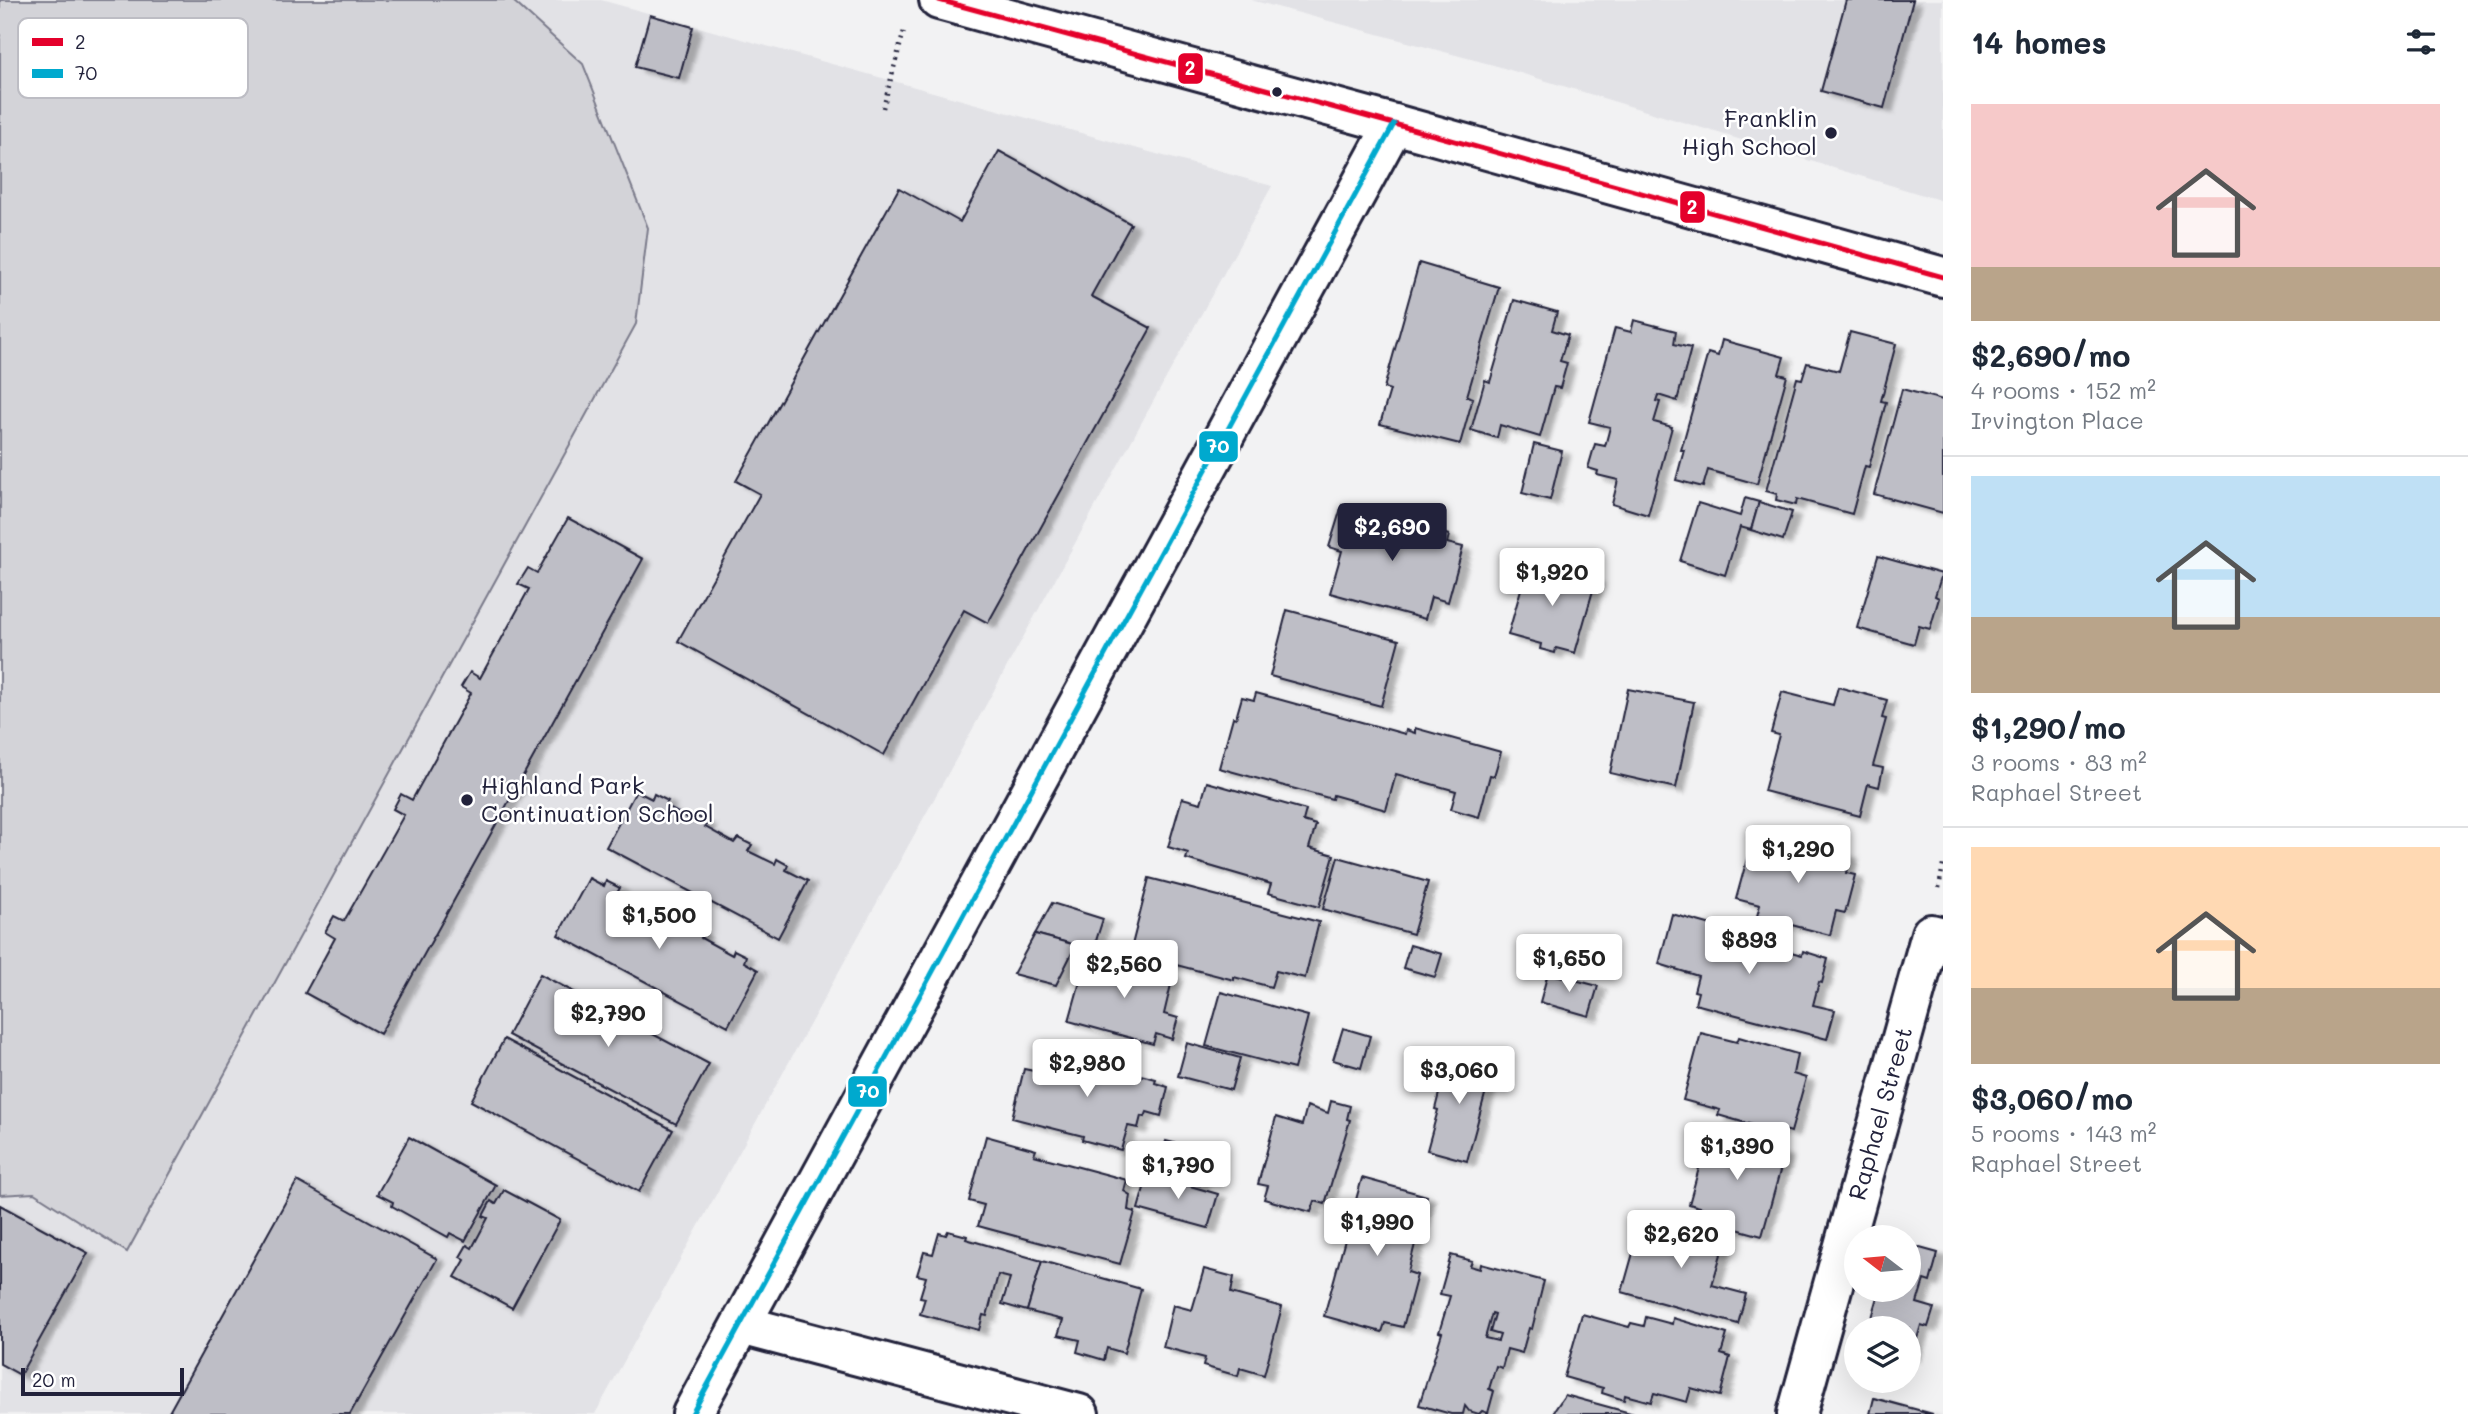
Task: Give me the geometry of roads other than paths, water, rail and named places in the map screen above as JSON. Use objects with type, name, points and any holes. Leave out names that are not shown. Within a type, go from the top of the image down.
[{"type":"street","points":[[939,0],[1943,277]]},
{"type":"street","points":[[692,1414],[1394,124]]},
{"type":"street","name":"Raphael Street","points":[[1797,1414],[1937,936]]},
{"type":"street","points":[[741,1325],[1079,1414]]},
{"type":"place","name":"Franklin High School","points":[[1831,133]]},
{"type":"place","name":"Highland Park Continuation School","points":[[467,800]]}]
